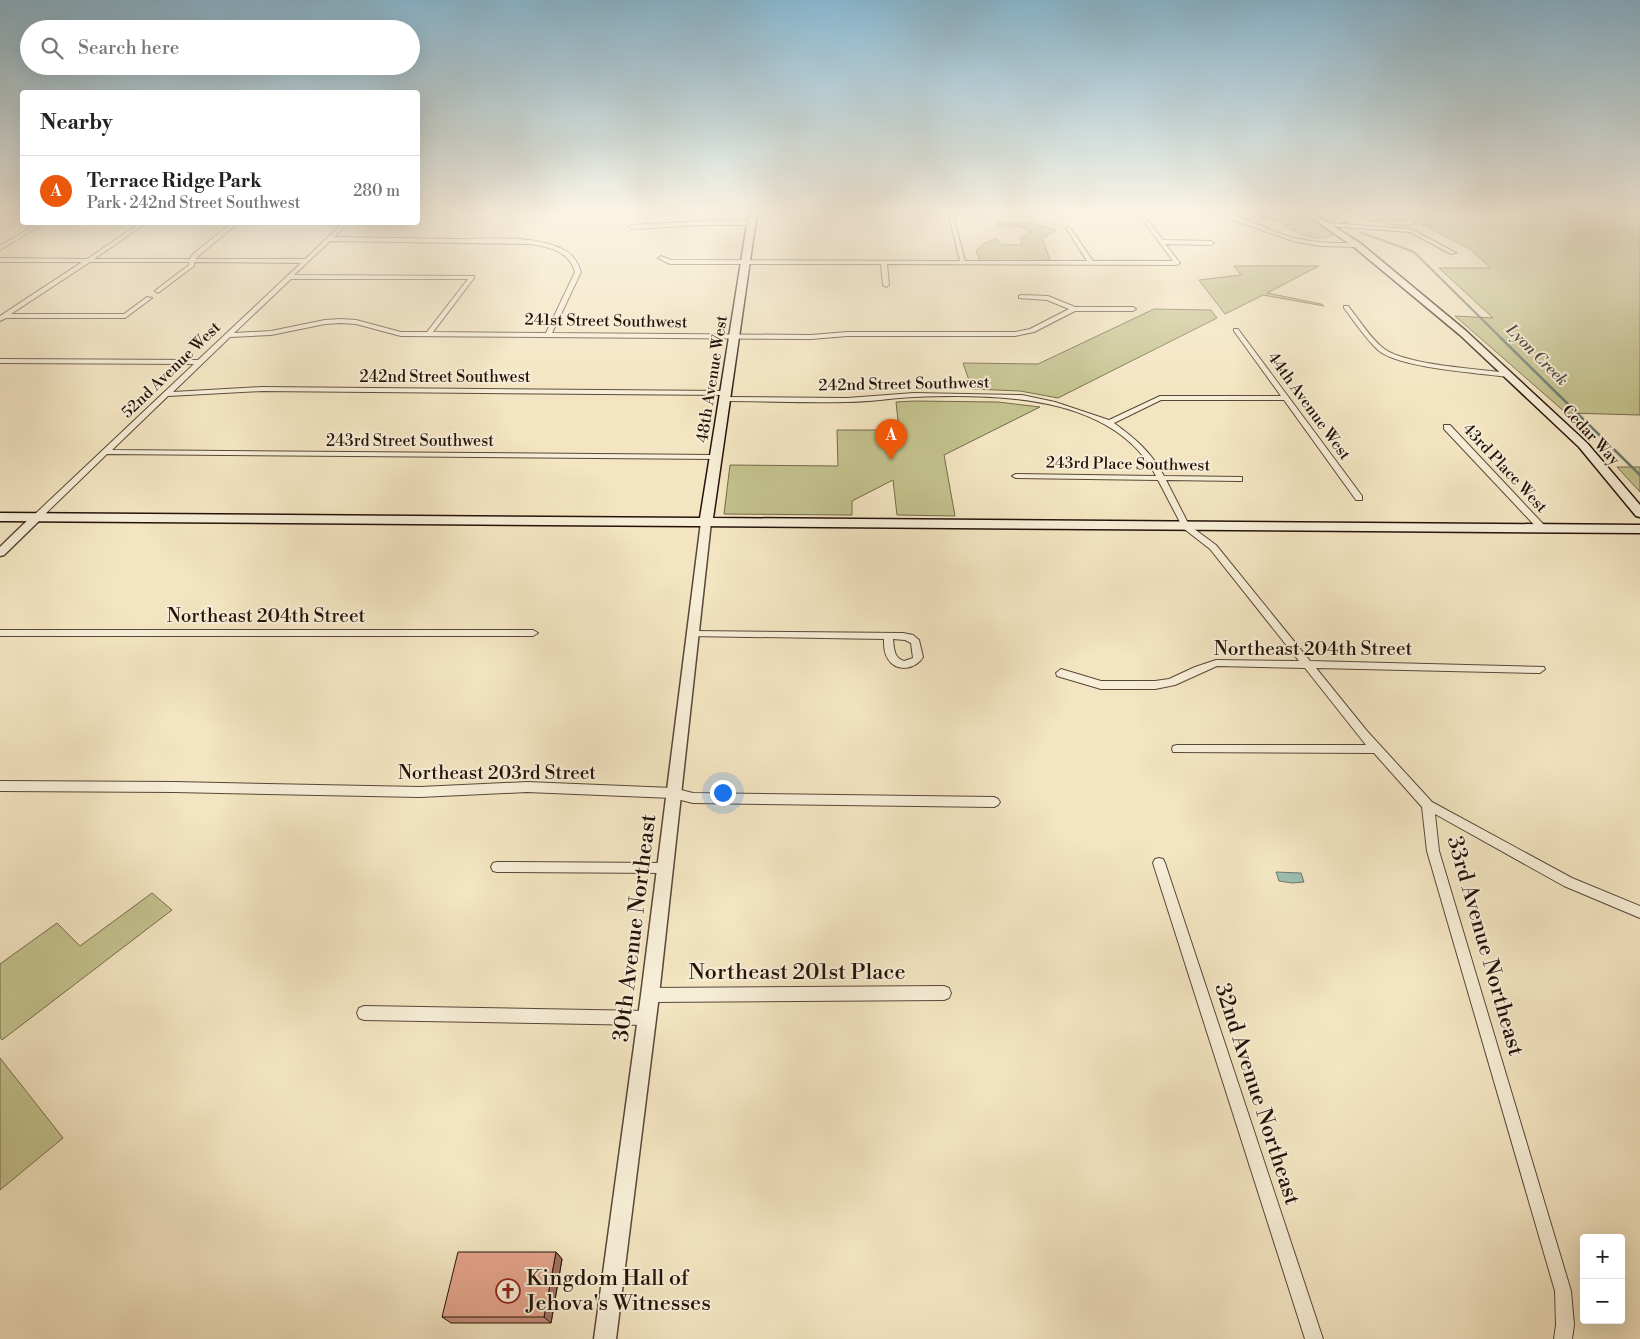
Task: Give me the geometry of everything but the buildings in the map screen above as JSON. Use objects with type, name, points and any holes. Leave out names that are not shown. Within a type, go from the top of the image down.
[{"type":"main road","name":"48th Avenue West","points":[[706,522],[742,274]]},
{"type":"main road","name":"Cedar Way","points":[[1394,274],[1508,375],[1583,445],[1640,513]]},
{"type":"main road","points":[[0,517],[1640,529]]},
{"type":"street","points":[[3,317],[68,274]]},
{"type":"street","points":[[158,291],[180,274]]},
{"type":"street","points":[[548,335],[577,274]]},
{"type":"street","points":[[885,274],[886,286]]},
{"type":"street","points":[[289,276],[472,277],[429,334]]},
{"type":"street","name":"52nd Avenue West","points":[[36,517],[289,276]]},
{"type":"street","points":[[1021,297],[1048,298],[1074,309]]},
{"type":"street","points":[[3,317],[125,316],[149,298]]},
{"type":"street","points":[[1346,307],[1380,349],[1395,358],[1508,375]]},
{"type":"street","name":"241st Street Southwest","points":[[228,335],[258,335],[279,332],[308,324],[341,320],[361,322],[386,332],[429,334],[734,336],[1015,334],[1032,331],[1074,309],[1133,309]]},
{"type":"street","name":"44th Avenue West","points":[[1236,330],[1359,498]]},
{"type":"street","points":[[0,361],[199,362]]},
{"type":"street","name":"242nd Street Southwest","points":[[165,394],[262,389],[725,396],[847,400],[914,395],[1006,396],[1053,403],[1109,423],[1143,450],[1153,463],[1186,526]]},
{"type":"street","points":[[1109,423],[1160,398],[1285,398]]},
{"type":"street","name":"43rd Place West","points":[[1447,427],[1542,528]]},
{"type":"street","name":"243rd Street Southwest","points":[[104,452],[715,457]]},
{"type":"street","name":"243rd Place Southwest","points":[[1016,476],[1240,479]]},
{"type":"street","points":[[0,553],[36,517]]},
{"type":"street","name":"30th Avenue Northeast","points":[[605,1339],[650,995],[706,522]]},
{"type":"street","points":[[1186,526],[1212,547],[1378,750],[1428,805],[1568,882],[1640,912]]},
{"type":"street","name":"Northeast 204th Street","points":[[0,633],[533,633]]},
{"type":"street","points":[[692,634],[888,636]]},
{"type":"street","name":"Northeast 204th Street","points":[[1061,673],[1101,685],[1155,685],[1171,682],[1216,663],[1540,669]]},
{"type":"street","points":[[1176,749],[1378,750]]},
{"type":"street","name":"Northeast 203rd Street","points":[[0,786],[420,792],[527,788],[673,793],[693,798],[994,802]]},
{"type":"street","name":"33rd Avenue Northeast","points":[[1428,805],[1433,851],[1563,1291],[1565,1325],[1563,1339]]},
{"type":"street","name":"32nd Avenue Northeast","points":[[1159,863],[1314,1339]]},
{"type":"street","points":[[497,867],[665,868]]},
{"type":"street","name":"Northeast 201st Place","points":[[650,995],[944,993]]},
{"type":"street","points":[[364,1013],[647,1018]]},
{"type":"shaded area","points":[[1303,274],[1267,293],[1324,306],[1263,295],[1225,314],[1199,280],[1241,275]]},
{"type":"shaded area","points":[[1446,274],[1640,274],[1640,415],[1566,413],[1455,316],[1493,318]]},
{"type":"shaded area","points":[[1154,309],[1211,310],[1217,318],[1058,398],[1020,391],[972,389],[963,363],[1038,364]]},
{"type":"shaded area","points":[[896,402],[998,402],[1040,407],[944,455],[955,516],[897,515],[893,480],[852,501],[852,515],[724,514],[730,465],[838,466],[837,430],[899,430]]},
{"type":"shaded area","points":[[1617,467],[1640,467],[1640,492]]},
{"type":"shaded area","points":[[1276,872],[1301,873],[1304,882],[1279,881]]},
{"type":"shaded area","points":[[152,893],[172,910],[2,1040],[0,1037],[0,964],[57,923],[80,946]]},
{"type":"shaded area","points":[[0,1058],[63,1138],[0,1190]]},
{"type":"waterway","name":"Lyon Creek","points":[[1437,274],[1502,339]]},
{"type":"waterway","name":"Lyon Creek","points":[[1501,338],[1640,475]]},
{"type":"place","name":"Terrace Ridge Park","points":[[891,460]]},
{"type":"place","name":"Kingdom Hall of Jehova's Witnesses","points":[[508,1291]]}]
